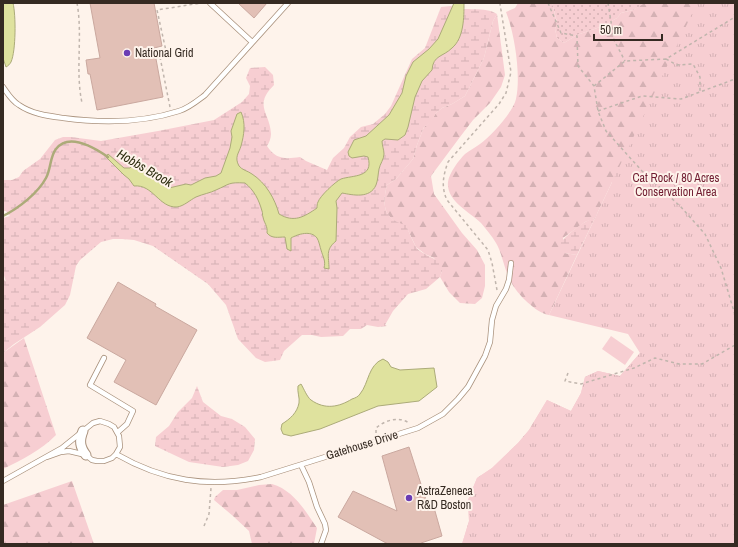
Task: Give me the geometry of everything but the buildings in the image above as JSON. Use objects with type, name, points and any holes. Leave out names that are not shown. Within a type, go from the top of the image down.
[{"type":"street","points":[[83,431],[80,442],[86,455]]},
{"type":"lane","points":[[210,3],[252,42]]},
{"type":"lane","points":[[3,87],[9,96],[26,110],[58,117],[106,122],[130,120],[179,111],[193,104],[205,95],[288,3]]},
{"type":"lane","name":"Gatehouse Drive","points":[[116,454],[149,471],[178,479],[222,482],[261,477],[418,428],[443,414],[468,387],[485,356],[490,342],[492,320],[496,306],[506,289],[509,280],[511,263]]},
{"type":"lane","points":[[104,358],[90,384],[133,411],[127,424],[118,432]]},
{"type":"lane","points":[[3,480],[47,456],[62,448],[93,423],[100,421],[110,424],[118,432],[120,447],[116,454],[108,460],[92,460],[86,455],[69,451],[47,456]]},
{"type":"lane","points":[[301,465],[325,524],[324,538],[321,544]]},
{"type":"path","points":[[77,3],[80,42],[78,58],[78,84],[82,103]]},
{"type":"path","points":[[171,112],[159,52],[166,51],[157,10],[201,3]]},
{"type":"path","points":[[493,3],[504,3]]},
{"type":"path","points":[[548,3],[560,33],[577,36],[578,66],[594,86],[598,111],[606,130],[642,171],[681,207],[705,234],[720,268],[735,315]]},
{"type":"path","points":[[608,3],[614,40],[624,61]]},
{"type":"path","points":[[500,4],[511,72],[506,93],[499,104],[448,162],[442,182],[443,192],[447,200],[488,250],[497,291],[501,297]]},
{"type":"path","points":[[666,59],[735,17]]},
{"type":"path","points":[[594,86],[624,61],[666,59],[677,64],[693,64],[700,77],[700,92]]},
{"type":"path","points":[[598,111],[642,96],[681,99],[735,78]]},
{"type":"path","points":[[568,373],[565,381],[581,384],[634,368],[655,358],[679,364],[702,364],[735,345]]},
{"type":"path","points":[[376,434],[376,428],[388,421],[398,418],[404,419],[410,423]]},
{"type":"path","points":[[204,526],[209,514],[211,488]]},
{"type":"green space","name":"Cat Rock / 80 Acres Conservation Area","points":[[518,3],[552,3],[557,23],[555,29],[557,38],[564,43],[577,35],[603,26],[617,18],[621,13],[633,10],[645,3],[735,3],[735,544],[462,544],[469,521],[468,500],[477,478],[492,468],[518,443],[529,430],[547,400],[571,411],[581,393],[585,377],[598,371],[620,376],[640,353],[612,182],[595,218],[585,222],[563,238],[564,253],[577,255],[549,315],[538,311],[518,292],[509,277],[493,238],[481,223],[460,206],[448,189],[450,175],[460,160],[465,154],[490,135],[506,117],[516,99],[518,79],[516,56],[512,32],[506,12],[515,8]]},
{"type":"green space","points":[[552,3],[645,4],[633,10],[621,13],[617,18],[603,26],[577,35],[564,43],[557,38],[555,29],[557,22]]},
{"type":"green space","name":"Cat Rock / 80 Acres Conservation Area","points":[[697,3],[735,3],[735,544],[462,544],[469,521],[468,500],[477,478],[492,468],[518,443],[529,430],[547,400],[571,411],[581,393],[585,377],[598,371],[620,376],[640,353],[628,334],[549,315]]},
{"type":"green space","points":[[451,6],[462,9],[487,10],[497,14],[493,21],[484,58],[465,96],[442,108],[436,113],[431,122],[424,127],[413,159],[396,179],[387,185],[385,192],[385,205],[389,215],[398,222],[406,225],[416,247],[421,252],[441,263],[442,271],[440,277],[426,289],[408,294],[393,311],[385,325],[387,326],[378,327],[367,325],[361,329],[350,329],[343,336],[321,337],[302,335],[284,351],[280,360],[265,362],[256,358],[238,339],[226,305],[208,284],[153,246],[134,240],[113,239],[101,242],[80,260],[76,266],[70,295],[65,305],[40,327],[3,353],[3,278],[6,282],[3,272],[3,218],[10,216],[6,211],[3,211],[3,180],[12,180],[19,177],[23,171],[40,159],[55,140],[63,137],[101,141],[214,120],[242,102],[249,94],[250,86],[246,78],[250,68],[265,67],[273,75],[274,85],[268,92],[264,104],[264,109],[270,126],[271,134],[267,146],[270,151],[282,158],[300,157],[327,170],[333,158],[344,148],[350,137],[361,127],[373,124],[385,114],[391,106],[412,59],[425,48],[441,7]]},
{"type":"green space","points":[[497,14],[505,75],[501,87],[490,103],[473,120],[431,176],[434,194],[462,233],[477,250],[485,265],[485,286],[482,298],[475,304],[460,303],[449,292],[440,277],[442,271],[434,258],[425,254],[416,247],[406,226],[398,223],[389,215],[385,205],[385,192],[387,185],[396,179],[413,159],[424,127],[442,108],[465,96],[484,58],[493,21]]},
{"type":"green space","points":[[595,218],[577,255],[564,253],[559,245],[562,241],[580,225]]},
{"type":"green space","points":[[611,336],[634,352],[625,365],[602,349]]},
{"type":"green space","points":[[24,338],[56,435],[31,454],[3,469],[3,353]]},
{"type":"green space","points":[[197,386],[203,402],[221,416],[232,419],[245,427],[255,439],[254,450],[248,461],[238,465],[223,467],[189,462],[155,446],[156,437],[169,426],[178,412],[192,398]]},
{"type":"green space","points":[[72,481],[94,544],[3,544],[3,505]]},
{"type":"green space","points":[[272,484],[286,491],[292,496],[308,514],[317,528],[314,544],[252,544],[249,531],[214,500],[215,497],[223,490],[237,490],[259,485]]},
{"type":"water","points":[[3,3],[13,3],[15,16],[13,57],[9,65],[6,67],[3,58]]},
{"type":"water","points":[[454,3],[464,3],[464,15],[459,39],[449,51],[436,59],[432,70],[422,81],[415,97],[405,135],[398,140],[385,139],[382,141],[384,156],[376,185],[366,194],[356,195],[342,193],[336,201],[336,241],[329,250],[329,269],[324,268],[325,263],[317,238],[311,234],[308,233],[297,235],[291,238],[291,251],[287,249],[285,237],[273,237],[267,233],[258,199],[254,192],[245,183],[229,184],[196,197],[180,206],[171,206],[165,204],[141,186],[134,186],[129,179],[106,157],[108,154],[124,168],[130,168],[135,163],[154,174],[169,188],[186,184],[191,185],[205,178],[216,176],[221,173],[230,148],[232,137],[231,131],[237,114],[241,112],[244,120],[244,129],[237,158],[239,166],[262,182],[272,197],[279,214],[289,218],[299,218],[317,208],[319,199],[338,181],[361,174],[368,169],[368,157],[364,156],[352,158],[349,156],[348,152],[354,140],[366,136],[389,115],[402,93],[406,76],[413,62],[429,49],[438,39]]},
{"type":"water","points":[[383,359],[388,362],[391,367],[400,370],[434,368],[437,387],[419,401],[378,406],[320,429],[291,436],[283,434],[281,429],[282,424],[293,415],[298,407],[298,386],[301,384],[308,397],[316,403],[327,406],[342,404],[359,395],[363,390],[374,365]]},
{"type":"waterway","name":"Hobbs Brook","points":[[3,216],[22,204],[43,184],[48,174],[54,152],[61,144],[68,142],[82,143],[108,157]]},
{"type":"place","name":"National Grid","points":[[127,53]]},
{"type":"place","name":"AstraZeneca R&D Boston","points":[[409,498]]}]
